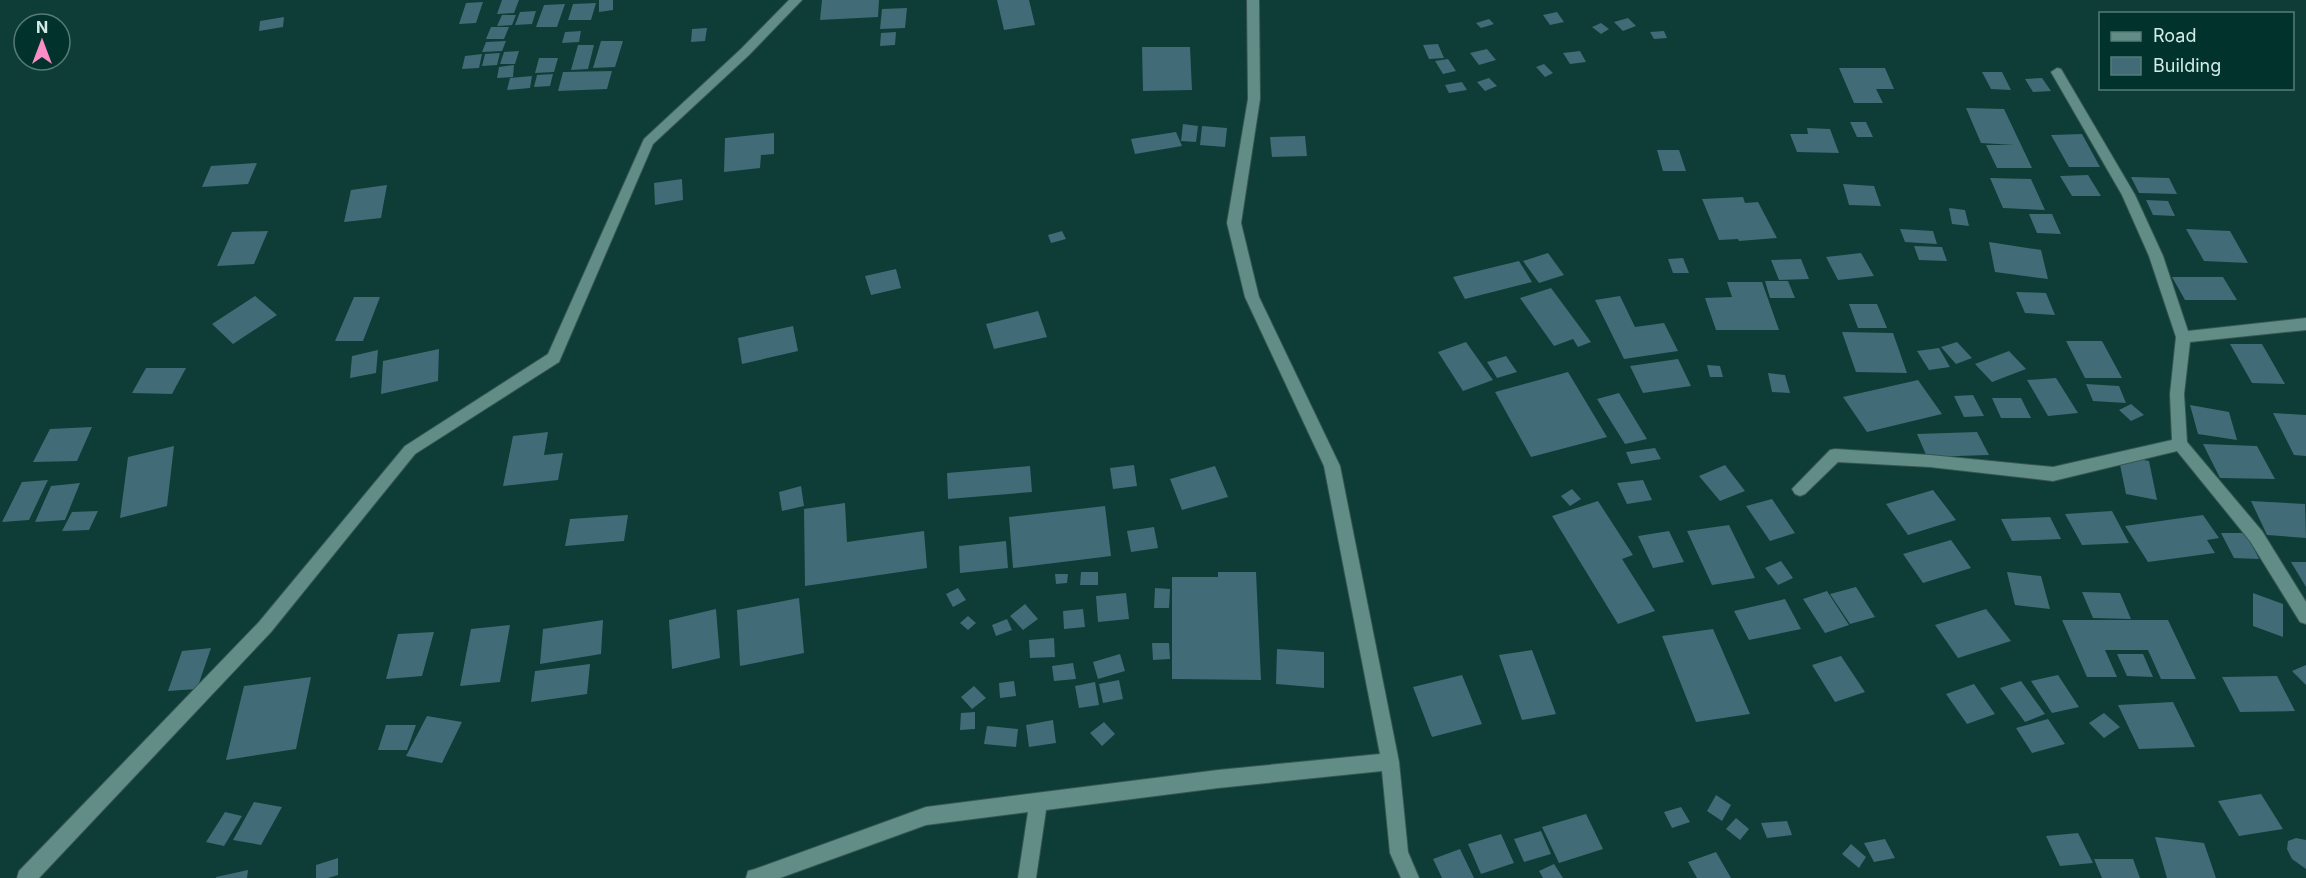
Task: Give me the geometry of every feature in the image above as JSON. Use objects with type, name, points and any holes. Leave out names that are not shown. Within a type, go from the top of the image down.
[{"type":"street","points":[[26,878],[265,627],[410,450],[554,358],[648,142],[745,52],[796,0]]},
{"type":"street","points":[[1253,0],[1254,99],[1234,223],[1252,297],[1332,466],[1390,762],[1399,853],[1410,878]]},
{"type":"street","points":[[2057,72],[2128,195],[2156,256],[2183,337],[2177,394],[2180,444],[2256,536],[2306,617]]},
{"type":"street","points":[[2183,337],[2306,324]]},
{"type":"street","points":[[1800,489],[1835,455],[1930,460],[2053,474],[2180,444]]},
{"type":"street","points":[[755,878],[926,816],[1039,800],[1390,762]]},
{"type":"street","points":[[1027,878],[1039,800]]},
{"type":"building","points":[[502,0],[519,0],[514,13],[497,14]]},
{"type":"building","points":[[599,0],[613,0],[613,10],[599,12]]},
{"type":"building","points":[[822,0],[879,0],[878,17],[820,20]]},
{"type":"building","points":[[997,0],[1029,0],[1035,25],[1004,30]]},
{"type":"building","points":[[483,2],[476,23],[459,24],[466,3]]},
{"type":"building","points":[[596,3],[591,20],[568,20],[573,4]]},
{"type":"building","points":[[565,4],[557,27],[536,27],[544,5]]},
{"type":"building","points":[[907,8],[905,28],[880,29],[882,9]]},
{"type":"building","points":[[536,11],[532,24],[515,25],[520,12]]},
{"type":"building","points":[[1557,12],[1564,22],[1550,25],[1543,15]]},
{"type":"building","points":[[502,15],[516,15],[512,25],[497,26]]},
{"type":"building","points":[[284,17],[283,27],[259,31],[260,21]]},
{"type":"building","points":[[1628,18],[1636,26],[1623,31],[1614,22]]},
{"type":"building","points":[[1489,19],[1494,24],[1481,28],[1476,23]]},
{"type":"building","points":[[1601,23],[1609,29],[1601,34],[1592,27]]},
{"type":"building","points":[[491,27],[509,27],[504,39],[486,39]]},
{"type":"building","points":[[707,28],[705,41],[691,42],[692,29]]},
{"type":"building","points":[[581,31],[579,42],[562,43],[565,32]]},
{"type":"building","points":[[1664,31],[1667,38],[1654,39],[1650,32]]},
{"type":"building","points":[[896,32],[895,45],[880,46],[881,33]]},
{"type":"building","points":[[506,41],[502,51],[482,52],[486,42]]},
{"type":"building","points":[[601,41],[623,41],[615,67],[593,68]]},
{"type":"building","points":[[1438,44],[1444,58],[1429,59],[1423,45]]},
{"type":"building","points":[[578,45],[594,45],[588,69],[571,70]]},
{"type":"building","points":[[1142,47],[1190,47],[1192,90],[1143,91]]},
{"type":"building","points":[[1487,49],[1496,60],[1479,65],[1470,53]]},
{"type":"building","points":[[519,51],[515,64],[500,64],[504,52]]},
{"type":"building","points":[[1580,51],[1586,62],[1570,64],[1563,53]]},
{"type":"building","points":[[500,53],[497,65],[482,66],[485,54]]},
{"type":"building","points":[[482,54],[479,68],[462,69],[465,56]]},
{"type":"building","points":[[539,58],[558,58],[554,72],[535,73]]},
{"type":"building","points":[[1448,59],[1456,71],[1443,74],[1435,61]]},
{"type":"building","points":[[1544,64],[1553,73],[1545,77],[1536,67]]},
{"type":"building","points":[[514,65],[513,77],[497,78],[499,67]]},
{"type":"building","points":[[1839,68],[1885,68],[1894,89],[1876,89],[1883,103],[1854,103]]},
{"type":"building","points":[[612,71],[607,89],[558,91],[563,72]]},
{"type":"building","points":[[1982,72],[2002,72],[2011,90],[1991,89]]},
{"type":"building","points":[[553,74],[550,86],[534,87],[537,75]]},
{"type":"building","points":[[532,76],[530,88],[507,90],[510,78]]},
{"type":"building","points":[[1489,78],[1497,86],[1485,91],[1477,82]]},
{"type":"building","points":[[2042,78],[2051,91],[2033,92],[2025,79]]},
{"type":"building","points":[[1462,82],[1467,90],[1449,93],[1445,85]]},
{"type":"building","points":[[1966,108],[2004,109],[2032,168],[1997,168],[1986,145],[2014,145],[1981,143]]},
{"type":"building","points":[[1850,122],[1866,122],[1873,137],[1857,137]]},
{"type":"building","points":[[1183,124],[1198,126],[1196,142],[1181,141]]},
{"type":"building","points":[[1202,126],[1227,128],[1225,147],[1200,145]]},
{"type":"building","points":[[1807,128],[1830,129],[1839,153],[1797,152],[1790,134],[1808,134]]},
{"type":"building","points":[[1176,132],[1182,146],[1135,154],[1131,139]]},
{"type":"building","points":[[774,133],[774,154],[761,155],[760,168],[724,172],[725,138]]},
{"type":"building","points":[[2082,134],[2100,167],[2069,167],[2051,135]]},
{"type":"building","points":[[1305,136],[1307,156],[1272,157],[1270,137]]},
{"type":"building","points":[[1657,150],[1679,150],[1686,171],[1663,171]]},
{"type":"building","points":[[257,163],[248,184],[202,187],[211,166]]},
{"type":"building","points":[[2088,175],[2101,196],[2072,196],[2060,176]]},
{"type":"building","points":[[2131,177],[2169,178],[2177,194],[2139,193]]},
{"type":"building","points":[[1990,178],[2031,179],[2045,210],[2003,208]]},
{"type":"building","points":[[682,179],[683,200],[655,205],[654,183]]},
{"type":"building","points":[[1843,184],[1874,186],[1881,206],[1849,205]]},
{"type":"building","points":[[387,185],[381,218],[344,222],[351,190]]},
{"type":"building","points":[[1743,197],[1745,203],[1758,202],[1777,238],[1719,240],[1702,199]]},
{"type":"building","points":[[2146,200],[2168,201],[2175,216],[2153,215]]},
{"type":"building","points":[[1949,208],[1965,210],[1969,226],[1952,224]]},
{"type":"building","points":[[2029,214],[2052,214],[2061,234],[2037,233]]},
{"type":"building","points":[[1900,229],[1933,231],[1937,244],[1905,242]]},
{"type":"building","points":[[2186,229],[2230,231],[2248,263],[2204,261]]},
{"type":"building","points":[[268,231],[254,264],[217,266],[232,232]]},
{"type":"building","points":[[1062,231],[1066,239],[1051,243],[1048,235]]},
{"type":"building","points":[[1989,242],[2041,250],[2048,279],[1995,272]]},
{"type":"building","points":[[1914,246],[1942,247],[1947,261],[1919,260]]},
{"type":"building","points":[[1548,253],[1564,275],[1539,283],[1523,261]]},
{"type":"building","points":[[1861,253],[1874,276],[1838,280],[1826,257]]},
{"type":"building","points":[[1683,258],[1689,273],[1673,273],[1668,259]]},
{"type":"building","points":[[1801,259],[1809,279],[1779,280],[1771,260]]},
{"type":"building","points":[[1519,261],[1532,282],[1465,299],[1453,277]]},
{"type":"building","points":[[896,269],[901,288],[871,295],[865,276]]},
{"type":"building","points":[[2172,277],[2223,277],[2237,300],[2185,300]]},
{"type":"building","points":[[1765,281],[1788,281],[1795,298],[1770,298]]},
{"type":"building","points":[[1727,282],[1762,282],[1779,330],[1716,330],[1705,298],[1732,297]]},
{"type":"building","points":[[1551,288],[1591,342],[1578,347],[1573,339],[1554,346],[1520,298]]},
{"type":"building","points":[[2016,292],[2046,293],[2055,315],[2025,313]]},
{"type":"building","points":[[255,296],[277,315],[233,344],[212,324]]},
{"type":"building","points":[[1620,296],[1635,327],[1664,323],[1678,351],[1624,359],[1595,300]]},
{"type":"building","points":[[354,297],[380,297],[363,341],[335,341]]},
{"type":"building","points":[[1849,304],[1877,304],[1887,328],[1858,328]]},
{"type":"building","points":[[1038,311],[1047,337],[994,349],[986,324]]},
{"type":"building","points":[[793,326],[798,351],[742,364],[738,338]]},
{"type":"building","points":[[1842,332],[1893,333],[1907,373],[1856,372]]},
{"type":"building","points":[[2066,341],[2102,341],[2122,378],[2085,378]]},
{"type":"building","points":[[1466,342],[1493,380],[1463,391],[1438,352]]},
{"type":"building","points":[[1957,342],[1972,358],[1956,364],[1941,347]]},
{"type":"building","points":[[2230,344],[2262,344],[2285,384],[2252,383]]},
{"type":"building","points":[[1939,348],[1950,367],[1929,370],[1917,351]]},
{"type":"building","points":[[439,349],[438,381],[381,394],[383,361]]},
{"type":"building","points":[[378,350],[376,373],[350,378],[352,356]]},
{"type":"building","points":[[2009,351],[2026,369],[1992,382],[1975,364]]},
{"type":"building","points":[[1506,356],[1517,372],[1497,378],[1487,362]]},
{"type":"building","points":[[1678,359],[1691,386],[1643,393],[1630,366]]},
{"type":"building","points":[[1707,365],[1720,366],[1723,377],[1710,377]]},
{"type":"building","points":[[146,368],[186,368],[172,394],[132,393]]},
{"type":"building","points":[[1568,372],[1607,437],[1531,457],[1495,392]]},
{"type":"building","points":[[1768,373],[1785,375],[1790,393],[1772,392]]},
{"type":"building","points":[[2056,378],[2078,413],[2048,416],[2027,380]]},
{"type":"building","points":[[1918,380],[1942,414],[1867,432],[1843,397]]},
{"type":"building","points":[[2086,384],[2119,386],[2126,403],[2093,401]]},
{"type":"building","points":[[1619,393],[1647,439],[1625,444],[1597,399]]},
{"type":"building","points":[[1973,395],[1984,416],[1964,417],[1954,396]]},
{"type":"building","points":[[1992,398],[2021,398],[2031,418],[2001,418]]},
{"type":"building","points":[[2131,404],[2144,415],[2131,421],[2119,410]]},
{"type":"building","points":[[2190,405],[2229,412],[2237,440],[2198,434]]},
{"type":"building","points":[[2273,413],[2306,415],[2306,456],[2294,455]]},
{"type":"building","points":[[92,427],[77,461],[33,462],[50,429]]},
{"type":"building","points":[[548,432],[544,455],[563,453],[558,480],[503,486],[513,436]]},
{"type":"building","points":[[1977,432],[1989,455],[1927,457],[1917,434]]},
{"type":"building","points":[[2203,444],[2257,446],[2275,479],[2220,478]]},
{"type":"building","points":[[174,446],[167,506],[120,518],[128,457]]},
{"type":"building","points":[[1655,448],[1661,459],[1631,464],[1626,452]]},
{"type":"building","points":[[2118,455],[2149,461],[2157,500],[2126,494]]},
{"type":"building","points":[[1134,465],[1137,486],[1113,489],[1110,468]]},
{"type":"building","points":[[1725,465],[1745,491],[1720,501],[1699,476]]},
{"type":"building","points":[[1030,466],[1032,492],[948,499],[947,473]]},
{"type":"building","points":[[1215,466],[1228,497],[1182,510],[1170,479]]},
{"type":"building","points":[[48,480],[29,520],[2,522],[22,482]]},
{"type":"building","points":[[1643,480],[1652,500],[1627,504],[1617,483]]},
{"type":"building","points":[[80,483],[65,520],[35,522],[51,486]]},
{"type":"building","points":[[801,486],[804,506],[782,511],[779,492]]},
{"type":"building","points":[[1572,489],[1581,499],[1570,506],[1561,496]]},
{"type":"building","points":[[1933,490],[1956,520],[1908,535],[1886,504]]},
{"type":"building","points":[[1772,499],[1795,533],[1770,541],[1746,506]]},
{"type":"building","points":[[1598,501],[1633,555],[1622,559],[1655,611],[1618,624],[1552,516]]},
{"type":"building","points":[[2251,501],[2305,504],[2306,538],[2267,535]]},
{"type":"building","points":[[845,503],[847,542],[924,531],[927,568],[805,586],[804,509]]},
{"type":"building","points":[[1105,506],[1111,556],[1013,568],[1009,517]]},
{"type":"building","points":[[98,511],[89,530],[62,531],[72,512]]},
{"type":"building","points":[[2112,511],[2129,543],[2082,545],[2065,514]]},
{"type":"building","points":[[628,515],[624,541],[565,546],[570,519]]},
{"type":"building","points":[[2203,515],[2219,538],[2207,540],[2215,553],[2148,562],[2125,526]]},
{"type":"building","points":[[2050,517],[2061,539],[2012,541],[2001,519]]},
{"type":"building","points":[[1729,525],[1755,578],[1712,585],[1687,531]]},
{"type":"building","points":[[1154,527],[1158,548],[1131,552],[1127,531]]},
{"type":"building","points":[[1669,531],[1684,562],[1653,568],[1638,536]]},
{"type":"building","points":[[2221,533],[2246,533],[2259,559],[2234,558]]},
{"type":"building","points":[[1951,540],[1971,568],[1923,583],[1903,554]]},
{"type":"building","points":[[1006,541],[1008,568],[960,573],[959,546]]},
{"type":"building","points":[[1781,561],[1793,578],[1778,585],[1765,568]]},
{"type":"building","points":[[2291,562],[2306,562],[2306,587]]},
{"type":"building","points":[[1081,572],[1098,572],[1098,585],[1080,585]]},
{"type":"building","points":[[1218,572],[1256,572],[1261,680],[1172,679],[1172,577],[1218,577]]},
{"type":"building","points":[[2007,572],[2041,576],[2050,609],[2015,605]]},
{"type":"building","points":[[1055,574],[1068,574],[1067,583],[1056,584]]},
{"type":"building","points":[[1856,587],[1875,617],[1850,624],[1830,594]]},
{"type":"building","points":[[958,588],[966,600],[953,607],[946,594]]},
{"type":"building","points":[[1155,588],[1170,589],[1169,608],[1154,608]]},
{"type":"building","points":[[1827,591],[1849,625],[1825,633],[1803,599]]},
{"type":"building","points":[[2082,592],[2120,593],[2131,619],[2093,618]]},
{"type":"building","points":[[1126,593],[1129,619],[1098,622],[1096,596]]},
{"type":"building","points":[[2253,593],[2283,604],[2283,637],[2253,626]]},
{"type":"building","points":[[799,598],[804,653],[740,666],[737,610]]},
{"type":"building","points":[[1785,599],[1801,629],[1749,640],[1734,611]]},
{"type":"building","points":[[1025,604],[1038,619],[1023,630],[1010,616]]},
{"type":"building","points":[[716,609],[720,658],[672,669],[669,620]]},
{"type":"building","points":[[1083,609],[1085,627],[1064,629],[1063,611]]},
{"type":"building","points":[[1986,609],[2011,641],[1958,658],[1935,625]]},
{"type":"building","points":[[968,616],[976,623],[968,630],[960,623]]},
{"type":"building","points":[[1007,619],[1012,630],[996,636],[992,625]]},
{"type":"building","points":[[603,620],[601,654],[540,664],[543,629]]},
{"type":"building","points":[[2062,620],[2168,620],[2196,679],[2161,679],[2148,650],[2105,650],[2117,677],[2087,677]]},
{"type":"building","points":[[510,625],[500,682],[460,686],[471,629]]},
{"type":"building","points":[[1713,629],[1750,714],[1696,722],[1662,636]]},
{"type":"building","points":[[434,632],[422,676],[386,679],[398,634]]},
{"type":"building","points":[[1054,638],[1055,657],[1030,658],[1029,640]]},
{"type":"building","points":[[1152,643],[1169,643],[1170,659],[1153,660]]},
{"type":"building","points":[[211,648],[197,689],[168,691],[182,651]]},
{"type":"building","points":[[1277,649],[1324,652],[1324,688],[1276,684]]},
{"type":"building","points":[[1532,650],[1556,714],[1522,720],[1499,655]]},
{"type":"building","points":[[1120,654],[1125,671],[1098,679],[1093,662]]},
{"type":"building","points":[[2117,654],[2143,654],[2153,677],[2127,676]]},
{"type":"building","points":[[1841,656],[1865,692],[1835,702],[1812,665]]},
{"type":"building","points":[[1073,663],[1076,679],[1054,681],[1052,666]]},
{"type":"building","points":[[590,664],[587,694],[531,702],[535,671]]},
{"type":"building","points":[[2306,665],[2306,685],[2292,671]]},
{"type":"building","points":[[1462,675],[1482,724],[1432,737],[1413,687]]},
{"type":"building","points":[[2058,675],[2079,707],[2052,713],[2031,681]]},
{"type":"building","points":[[2277,676],[2295,711],[2240,712],[2222,677]]},
{"type":"building","points":[[311,677],[296,749],[226,760],[244,686]]},
{"type":"building","points":[[1119,680],[1123,699],[1103,703],[1099,684]]},
{"type":"building","points":[[1014,681],[1016,696],[1000,698],[999,683]]},
{"type":"building","points":[[2021,681],[2045,714],[2025,722],[2000,688]]},
{"type":"building","points":[[1095,682],[1099,705],[1079,708],[1075,686]]},
{"type":"building","points":[[1974,684],[1995,714],[1967,724],[1946,694]]},
{"type":"building","points":[[974,686],[986,698],[972,709],[961,697]]},
{"type":"building","points":[[2173,702],[2195,747],[2139,749],[2118,705]]},
{"type":"building","points":[[975,712],[975,729],[960,730],[961,713]]},
{"type":"building","points":[[2104,713],[2120,727],[2104,738],[2089,723]]},
{"type":"building","points":[[427,716],[462,722],[442,763],[406,756]]},
{"type":"building","points":[[2048,719],[2065,744],[2032,753],[2016,728]]},
{"type":"building","points":[[1053,720],[1056,743],[1029,747],[1026,725]]},
{"type":"building","points":[[1104,722],[1115,734],[1102,746],[1090,733]]},
{"type":"building","points":[[386,725],[416,725],[407,750],[378,750]]},
{"type":"building","points":[[987,726],[1018,729],[1016,747],[984,744]]},
{"type":"building","points":[[2261,794],[2283,829],[2239,836],[2218,801]]},
{"type":"building","points":[[1716,795],[1731,805],[1722,821],[1707,811]]},
{"type":"building","points":[[254,802],[282,807],[261,845],[233,840]]},
{"type":"building","points":[[1681,807],[1690,822],[1672,828],[1664,812]]},
{"type":"building","points":[[225,812],[242,816],[224,846],[206,842]]},
{"type":"building","points":[[1586,814],[1603,849],[1559,863],[1542,827]]},
{"type":"building","points":[[1736,818],[1749,829],[1740,840],[1726,829]]},
{"type":"building","points":[[1787,821],[1792,835],[1767,838],[1761,823]]},
{"type":"building","points":[[1541,831],[1551,854],[1524,862],[1514,839]]},
{"type":"building","points":[[2078,833],[2093,863],[2060,866],[2046,836]]},
{"type":"building","points":[[1501,834],[1514,863],[1481,874],[1468,844]]},
{"type":"building","points":[[2155,837],[2204,843],[2216,878],[2167,878]]},
{"type":"building","points":[[2296,838],[2306,840],[2306,869],[2292,859],[2287,849],[2288,841]]},
{"type":"building","points":[[1885,839],[1895,858],[1874,862],[1864,843]]},
{"type":"building","points":[[1851,844],[1866,857],[1859,868],[1842,854]]},
{"type":"building","points":[[1460,849],[1474,878],[1442,878],[1433,859]]},
{"type":"building","points":[[1716,852],[1731,878],[1697,878],[1688,862]]},
{"type":"building","points":[[338,858],[338,875],[316,878],[316,865]]},
{"type":"building","points":[[2094,859],[2133,859],[2140,878],[2102,878]]},
{"type":"building","points":[[1554,864],[1563,878],[1543,878],[1539,871]]},
{"type":"building","points":[[248,870],[247,878],[216,878],[216,877]]}]
